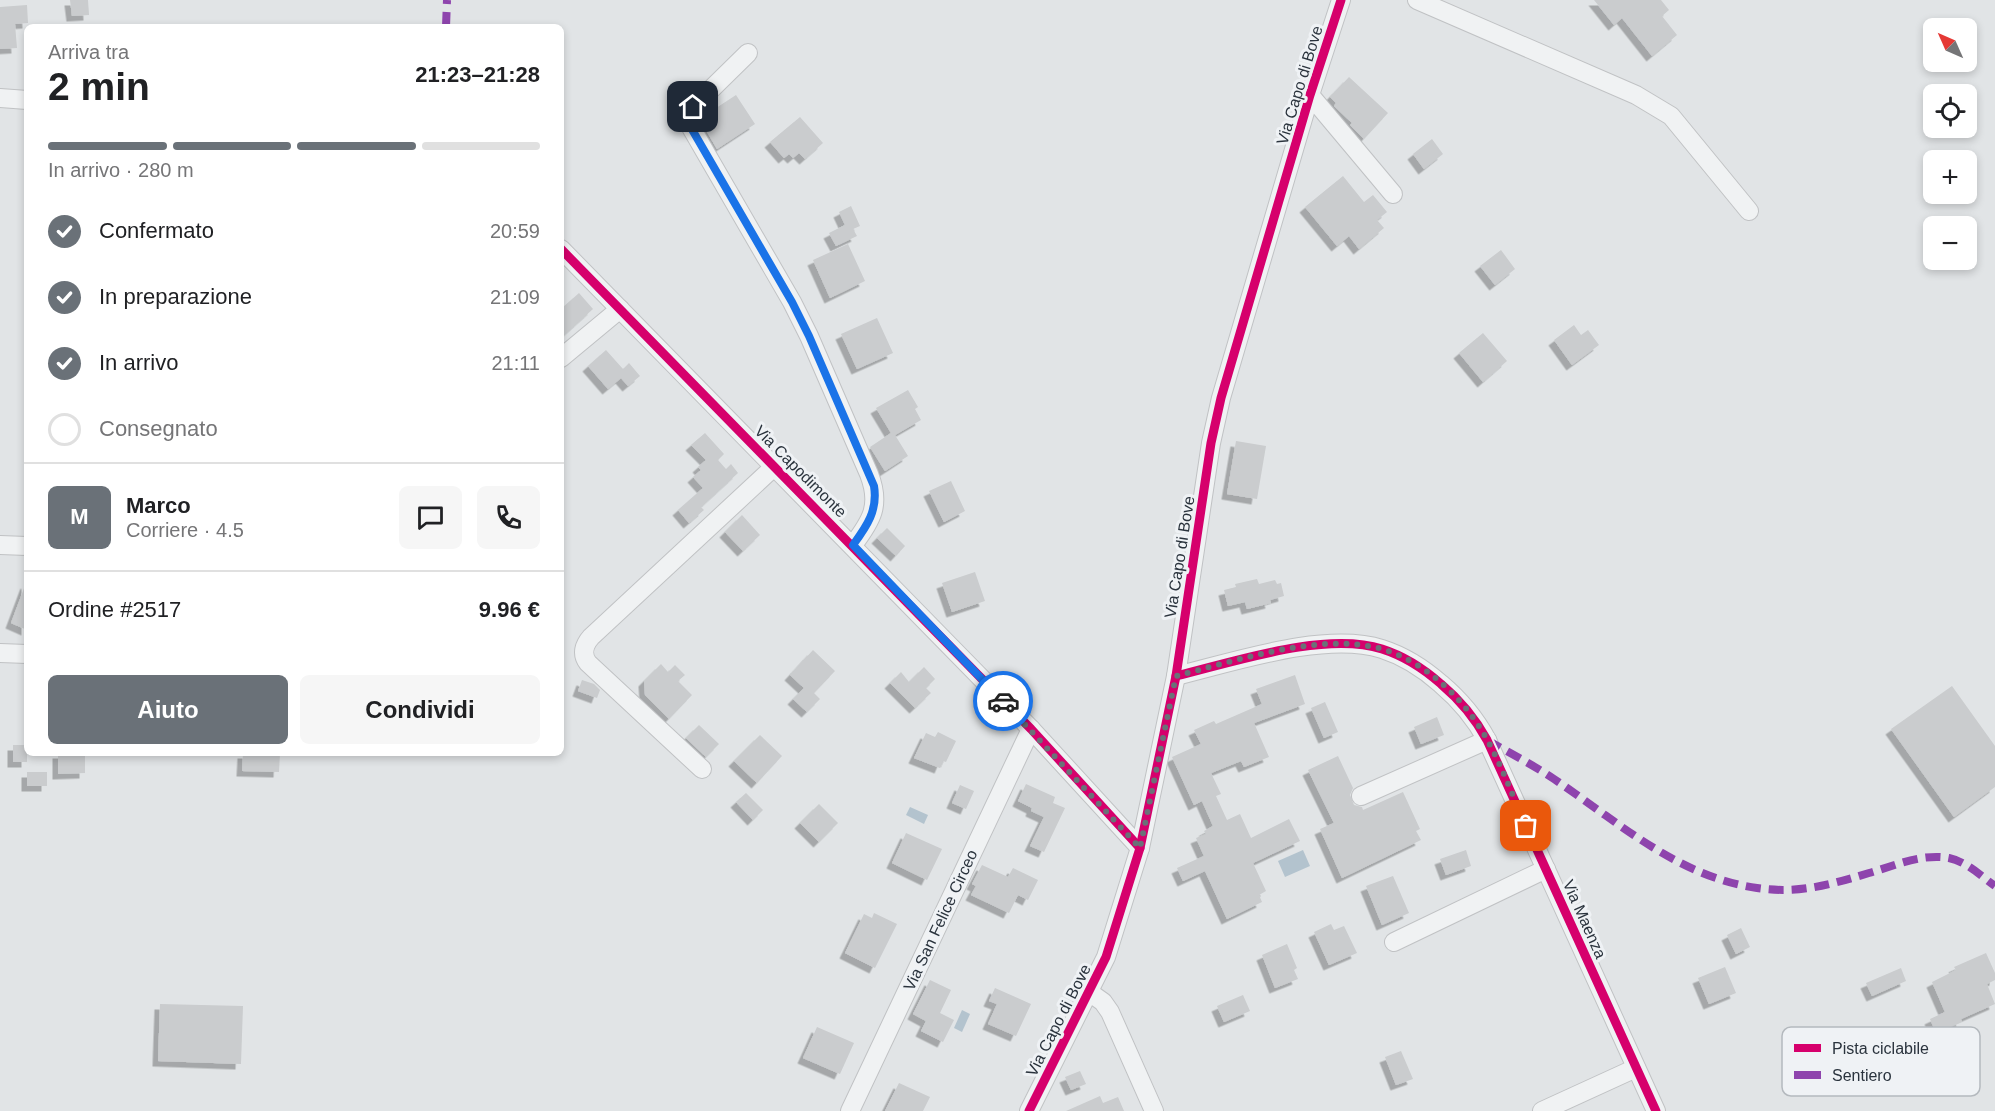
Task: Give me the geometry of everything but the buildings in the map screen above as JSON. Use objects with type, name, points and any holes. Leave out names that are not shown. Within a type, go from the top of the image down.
[{"type":"street","name":"Via Capo di Bove","points":[[1029,1111],[1111,945],[1140,848],[1176,676],[1218,411],[1310,95],[1341,0]]},
{"type":"street","points":[[1417,0],[1636,95],[1663,110],[1679,125],[1749,211]]},
{"type":"street","points":[[748,52],[693,107],[689,124],[792,302],[869,474],[875,491],[874,508],[866,526],[853,545]]},
{"type":"street","points":[[1310,95],[1393,194]]},
{"type":"street","points":[[0,98],[24,100]]},
{"type":"street","name":"Via Capodimonte","points":[[564,252],[1031,729],[1140,848]]},
{"type":"street","points":[[564,356],[620,309]]},
{"type":"street","points":[[702,769],[588,663],[584,650],[591,636],[775,466]]},
{"type":"street","points":[[0,545],[24,546]]},
{"type":"street","name":"Via Maenza","points":[[1176,676],[1294,649],[1332,644],[1383,649],[1406,659],[1434,678],[1464,706],[1487,740],[1656,1111]]},
{"type":"street","points":[[0,653],[24,654]]},
{"type":"street","name":"Via San Felice Circeo","points":[[850,1111],[1031,729]]},
{"type":"street","points":[[1361,796],[1487,740]]},
{"type":"street","points":[[1394,942],[1546,869]]},
{"type":"street","points":[[1089,992],[1103,1002],[1110,1012],[1154,1111]]},
{"type":"street","points":[[1542,1111],[1636,1068]]},
{"type":"water","points":[[910,807],[928,815],[924,824],[906,815]]},
{"type":"water","points":[[1303,850],[1310,866],[1285,877],[1278,861]]},
{"type":"water","points":[[962,1010],[970,1014],[962,1032],[954,1028]]},
{"type":"marked path","points":[[446,24],[447,0]]},
{"type":"marked path","points":[[1487,740],[1546,774],[1650,846],[1675,860],[1728,882],[1772,890],[1800,889],[1840,881],[1908,861],[1939,857],[1962,863],[1995,886]]},
{"type":"cycle path","points":[[1029,1111],[1106,957],[1140,848],[1176,676],[1211,443],[1221,398],[1310,95],[1341,0]]},
{"type":"cycle path","points":[[564,252],[1031,729],[1140,848]]},
{"type":"cycle path","points":[[1176,676],[1279,650],[1307,646],[1359,644],[1382,649],[1406,659],[1428,673],[1448,690],[1472,717],[1487,740],[1656,1111]]},
{"type":"way so far","points":[[1003,701],[1140,848],[1176,676],[1249,658],[1332,644],[1357,644],[1383,649],[1422,668],[1464,706],[1487,740],[1526,826]]},
{"type":"route","points":[[693,107],[689,119],[690,126],[792,302],[874,486],[876,497],[873,514],[853,545],[1003,701]]}]
